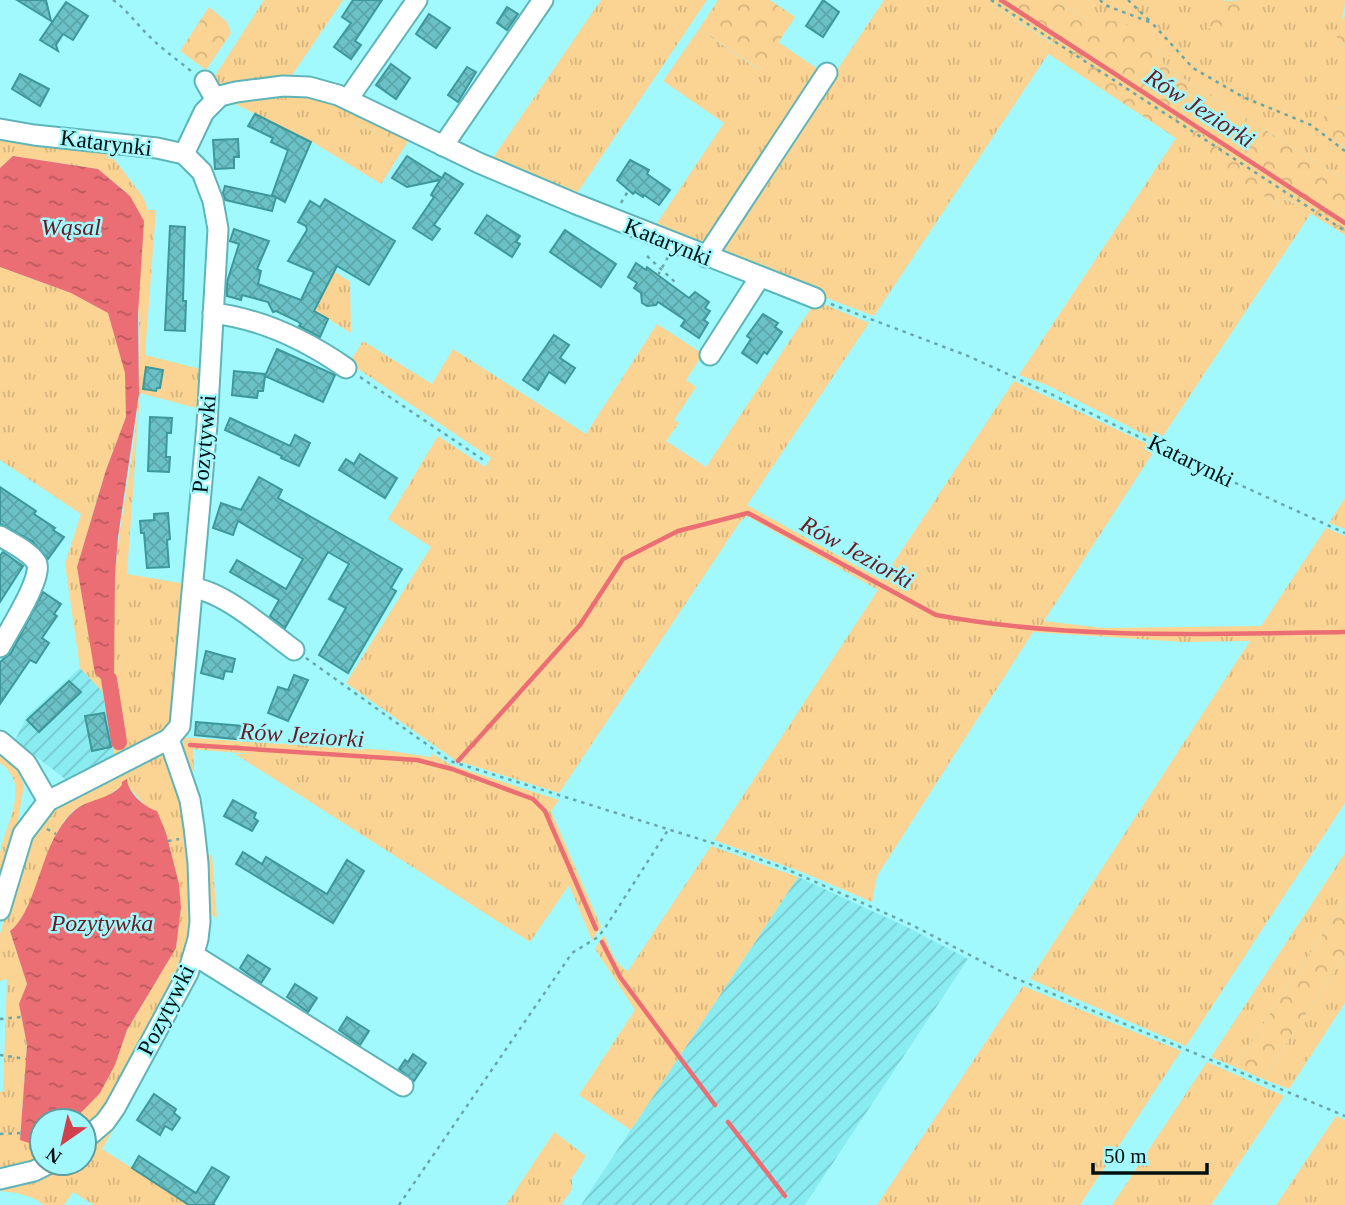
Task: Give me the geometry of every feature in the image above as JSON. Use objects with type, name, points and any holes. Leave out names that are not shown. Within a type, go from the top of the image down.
[{"type":"street","points":[[348,99],[417,0]]},
{"type":"street","points":[[443,146],[543,0]]},
{"type":"street","points":[[706,257],[827,73]]},
{"type":"street","points":[[205,81],[215,99]]},
{"type":"street","name":"Katarynki","points":[[0,129],[157,148],[184,154],[204,112],[215,99],[224,94],[292,86],[316,89],[348,99],[443,146],[576,204],[815,298]]},
{"type":"street","name":"Pozytywki","points":[[98,1128],[115,1108],[188,973],[200,922],[196,842],[190,800],[169,740],[180,726],[183,716],[207,425],[218,229],[202,172],[184,154]]},
{"type":"street","points":[[710,355],[760,277]]},
{"type":"street","points":[[213,313],[263,325],[297,337],[346,368]]},
{"type":"street","points":[[0,536],[32,557],[39,569],[35,582],[0,647]]},
{"type":"street","points":[[193,588],[207,590],[222,597],[294,650]]},
{"type":"street","points":[[0,910],[23,834],[48,801],[169,740]]},
{"type":"street","points":[[0,741],[26,763],[48,801]]},
{"type":"street","points":[[194,955],[403,1086]]},
{"type":"street","points":[[0,1179],[28,1172]]},
{"type":"path","points":[[113,0],[129,12],[146,33],[205,81]]},
{"type":"path","points":[[991,0],[1345,231]]},
{"type":"path","points":[[1100,0],[1105,5],[1153,23]]},
{"type":"path","points":[[1128,0],[1194,68],[1243,97],[1311,125],[1345,151]]},
{"type":"path","points":[[616,210],[628,191]]},
{"type":"path","points":[[658,275],[669,255]]},
{"type":"path","points":[[648,256],[677,284]]},
{"type":"path","name":"Katarynki","points":[[815,298],[968,356],[1345,533]]},
{"type":"path","points":[[346,368],[485,461]]},
{"type":"path","points":[[294,650],[450,761],[749,855],[832,887],[1010,976],[1345,1115]]},
{"type":"path","points":[[399,1205],[572,953],[598,937],[668,830]]},
{"type":"path","points":[[0,1019],[21,1017]]},
{"type":"path","points":[[0,1055],[26,1059]]},
{"type":"path","points":[[0,1134],[20,1133]]},
{"type":"shaded area","points":[[80,668],[102,691],[111,728],[114,758],[69,782],[15,740],[27,716]]},
{"type":"shaded area","points":[[798,877],[907,927],[968,959],[805,1205],[581,1205]]},
{"type":"green space","points":[[264,0],[343,0],[288,81],[218,88],[211,82]]},
{"type":"green space","points":[[601,0],[707,0],[575,196],[490,162]]},
{"type":"green space","points":[[718,0],[770,0],[795,17],[760,70],[699,29]]},
{"type":"green space","points":[[884,0],[985,0],[1054,45],[874,316],[713,255]]},
{"type":"green space","points":[[985,0],[1057,0],[1087,21],[1119,21],[1141,31],[1158,50],[1165,67],[1345,180],[1345,235],[1287,199],[1277,204],[1250,187],[1047,53],[1054,44]]},
{"type":"green space","points":[[1057,0],[1226,0],[1222,1],[1246,5],[1241,0],[1345,0],[1337,43],[1345,47],[1345,109],[1334,106],[1342,148],[1345,149],[1345,180],[1165,67],[1158,50],[1119,21],[1087,21]]},
{"type":"green space","points":[[1241,0],[1247,5],[1238,19],[1221,33],[1208,28],[1208,16],[1222,1]]},
{"type":"green space","points":[[209,7],[227,22],[231,33],[206,70],[180,51]]},
{"type":"green space","points":[[1345,15],[1345,47],[1337,43],[1337,27]]},
{"type":"green space","points":[[699,29],[759,70],[778,42],[822,72],[706,245],[655,226],[724,123],[663,81]]},
{"type":"green space","points":[[295,91],[353,107],[353,123],[394,141],[401,130],[412,135],[381,184],[314,143],[227,100]]},
{"type":"green space","points":[[1334,106],[1345,109],[1345,149],[1326,134],[1321,120]]},
{"type":"green space","points":[[353,107],[401,130],[394,141],[353,123],[348,117]]},
{"type":"green space","points":[[0,136],[99,149],[115,160],[143,197],[148,210],[156,210],[145,355],[204,370],[200,409],[140,393],[127,574],[186,584],[176,714],[169,729],[114,758],[111,728],[102,691],[80,668],[65,564],[81,514],[0,460],[0,267],[71,293],[108,313],[126,373],[126,418],[106,470],[77,567],[84,606],[115,574],[137,417],[140,345],[130,196],[98,169],[13,156],[0,168]]},
{"type":"green space","points":[[1176,138],[1277,204],[1286,199],[1311,213],[1159,442],[1049,386],[1019,375]]},
{"type":"green space","points":[[335,272],[350,282],[351,333],[315,311]]},
{"type":"green space","points":[[816,301],[869,323],[747,505],[882,580],[1014,381],[1156,448],[1044,621],[1103,628],[1261,626],[1326,528],[1345,536],[1345,803],[1186,1046],[1030,979],[1250,641],[1183,642],[1033,632],[877,876],[872,902],[802,872],[714,840],[878,590],[747,516],[740,522],[559,793],[455,760],[346,683],[431,547],[388,519],[438,436],[485,467],[491,458],[349,363],[363,341],[432,384],[453,349],[586,434],[657,324],[703,354],[686,380],[696,387],[674,420],[679,423],[666,441],[706,467]]},
{"type":"green space","points":[[1345,498],[1345,529],[1329,523]]},
{"type":"green space","points":[[184,738],[192,738],[194,769],[190,775],[182,746]]},
{"type":"green space","points":[[192,738],[252,742],[251,754],[191,749]]},
{"type":"green space","points":[[252,742],[385,750],[430,757],[433,754],[451,765],[559,800],[551,811],[601,927],[592,940],[569,885],[530,942],[235,754],[251,754]]},
{"type":"green space","points":[[0,749],[12,758],[24,785],[14,844],[0,888],[0,854],[16,794],[10,772],[0,763]]},
{"type":"green space","points":[[160,750],[170,764],[189,833],[193,944],[116,1097],[98,1117],[98,1107],[84,1107],[115,1065],[127,1030],[176,948],[181,908],[148,809],[127,785],[73,811],[54,840],[27,908],[10,931],[27,984],[19,1004],[27,1045],[20,1139],[28,1143],[28,1165],[0,1172],[0,1092],[3,1091],[7,979],[0,981],[0,934],[35,826],[54,807]]},
{"type":"green space","points":[[711,846],[798,877],[631,1130],[579,1095],[635,1010],[595,949],[604,935],[616,960],[628,971]]},
{"type":"green space","points":[[203,851],[212,856],[217,918],[207,912]]},
{"type":"green space","points":[[1345,853],[1345,900],[1235,1067],[1211,1057]]},
{"type":"green space","points":[[1345,900],[1345,954],[1263,1079],[1235,1067]]},
{"type":"green space","points":[[1345,954],[1345,1003],[1289,1089],[1263,1079]]},
{"type":"green space","points":[[1023,986],[1181,1051],[1080,1205],[877,1205]]},
{"type":"green space","points":[[1207,1062],[1284,1096],[1211,1205],[1112,1205]]},
{"type":"green space","points":[[1336,1116],[1345,1120],[1345,1205],[1276,1205]]},
{"type":"green space","points":[[111,1126],[115,1127],[102,1149],[190,1205],[94,1205],[73,1192],[64,1205],[44,1205],[33,1198],[0,1191],[0,1184],[28,1174],[28,1177],[98,1177],[98,1136]]},
{"type":"green space","points":[[554,1132],[586,1156],[572,1178],[572,1189],[561,1205],[506,1205]]},
{"type":"water","name":"Wąsal","points":[[13,156],[98,169],[130,196],[144,221],[138,314],[139,394],[118,537],[114,675],[109,679],[101,679],[95,674],[77,567],[106,470],[126,417],[125,373],[108,313],[71,293],[0,267],[0,168]]},
{"type":"water","name":"Pozytywka","points":[[127,779],[130,789],[138,799],[157,811],[166,833],[179,884],[181,908],[176,948],[127,1030],[115,1065],[100,1093],[86,1107],[28,1107],[28,1143],[20,1140],[27,1045],[19,1004],[27,984],[10,931],[25,912],[51,844],[64,822],[79,807],[111,794]]},
{"type":"building","points":[[17,0],[46,0],[51,21]]},
{"type":"building","points":[[353,0],[382,0],[355,41],[361,45],[351,59],[334,47],[351,23],[342,17]]},
{"type":"building","points":[[823,0],[839,12],[823,37],[806,26]]},
{"type":"building","points":[[66,2],[88,16],[73,40],[63,34],[56,45],[58,51],[40,40]]},
{"type":"building","points":[[507,7],[518,14],[507,30],[497,23]]},
{"type":"building","points":[[429,14],[450,28],[436,48],[416,34]]},
{"type":"building","points":[[391,64],[410,78],[396,99],[376,85]]},
{"type":"building","points":[[467,67],[476,72],[458,102],[448,95]]},
{"type":"building","points":[[20,74],[49,89],[40,106],[12,89]]},
{"type":"building","points":[[255,114],[311,142],[285,202],[272,195],[288,150],[271,142],[273,138],[248,126]]},
{"type":"building","points":[[238,139],[239,157],[234,157],[234,168],[215,169],[213,140]]},
{"type":"building","points":[[407,156],[442,178],[445,173],[463,184],[434,225],[440,229],[432,240],[413,228],[434,197],[431,195],[440,180],[407,187],[392,178]]},
{"type":"building","points":[[630,160],[649,170],[647,174],[670,190],[659,205],[644,195],[643,197],[635,192],[633,194],[617,180]]},
{"type":"building","points":[[225,186],[276,197],[272,211],[225,200]]},
{"type":"building","points":[[325,199],[395,241],[369,285],[337,266],[314,311],[328,319],[320,337],[299,326],[301,324],[297,321],[273,312],[268,302],[242,295],[241,300],[227,296],[227,282],[239,244],[230,241],[234,229],[269,241],[257,269],[261,271],[258,284],[301,300],[314,272],[288,261],[307,230],[306,226],[298,222],[310,201],[320,207]]},
{"type":"building","points":[[487,215],[520,236],[516,242],[520,244],[512,257],[475,233]]},
{"type":"building","points":[[170,226],[185,227],[185,331],[165,330]]},
{"type":"building","points":[[565,230],[616,264],[601,287],[550,252]]},
{"type":"building","points":[[636,263],[646,270],[647,267],[689,298],[695,292],[709,302],[705,308],[710,311],[704,320],[708,323],[699,338],[681,326],[685,320],[658,302],[656,305],[647,306],[642,303],[641,293],[634,288],[637,283],[628,277]]},
{"type":"building","points":[[763,314],[778,323],[775,327],[782,332],[767,354],[764,352],[757,363],[742,353],[751,339],[747,336]]},
{"type":"building","points":[[554,335],[569,345],[560,358],[575,368],[565,383],[549,372],[538,390],[523,380]]},
{"type":"building","points":[[277,349],[335,375],[323,402],[265,376]]},
{"type":"building","points":[[146,367],[163,370],[160,388],[156,391],[143,389]]},
{"type":"building","points":[[234,371],[265,374],[263,391],[258,391],[257,398],[232,395]]},
{"type":"building","points":[[150,417],[172,418],[171,433],[167,433],[166,457],[170,457],[169,472],[148,471]]},
{"type":"building","points":[[230,418],[290,446],[295,435],[310,443],[299,466],[225,430]]},
{"type":"building","points":[[360,454],[397,478],[385,498],[339,470],[346,459],[354,464]]},
{"type":"building","points":[[259,477],[282,490],[278,498],[402,569],[391,588],[396,591],[348,673],[319,655],[346,608],[329,599],[349,564],[328,552],[285,628],[270,616],[279,600],[230,572],[237,560],[286,589],[303,559],[238,521],[233,535],[213,528],[221,503],[241,510]]},
{"type":"building","points":[[0,487],[36,511],[34,514],[64,537],[48,559],[32,541],[0,524]]},
{"type":"building","points":[[168,513],[169,567],[147,568],[144,533],[141,533],[140,521],[154,520],[154,514]]},
{"type":"building","points":[[3,552],[23,566],[0,602],[0,556]]},
{"type":"building","points":[[43,592],[61,604],[54,614],[57,616],[42,638],[49,643],[36,663],[30,660],[0,704],[0,662],[11,653]]},
{"type":"building","points":[[206,651],[235,659],[232,672],[225,671],[223,679],[201,673]]},
{"type":"building","points":[[294,675],[308,680],[288,721],[268,713],[278,687],[288,690]]},
{"type":"building","points":[[69,681],[81,692],[39,732],[27,720]]},
{"type":"building","points":[[104,713],[111,747],[92,751],[85,716]]},
{"type":"building","points":[[196,722],[255,727],[254,741],[195,735]]},
{"type":"building","points":[[233,800],[256,813],[254,818],[258,821],[252,831],[224,816]]},
{"type":"building","points":[[243,852],[262,864],[266,857],[327,894],[347,860],[364,871],[333,923],[236,864]]},
{"type":"building","points":[[248,955],[270,969],[261,983],[240,968]]},
{"type":"building","points":[[295,984],[317,998],[308,1012],[287,997]]},
{"type":"building","points":[[347,1017],[369,1031],[360,1045],[339,1030]]},
{"type":"building","points":[[413,1054],[426,1063],[414,1081],[399,1069]]},
{"type":"building","points":[[154,1094],[176,1109],[174,1113],[180,1118],[172,1130],[165,1126],[160,1135],[137,1120]]},
{"type":"building","points":[[139,1156],[196,1193],[212,1167],[229,1177],[213,1204],[215,1205],[189,1205],[132,1168]]},
{"type":"waterway","name":"Rów Jeziorki","points":[[1001,0],[1345,223]]},
{"type":"waterway","name":"Rów Jeziorki","points":[[458,761],[580,625],[623,559],[678,531],[748,513],[936,615],[987,623],[1089,632],[1345,632]]},
{"type":"waterway","points":[[109,679],[119,742]]},
{"type":"waterway","name":"Rów Jeziorki","points":[[190,745],[417,760],[452,769],[533,799],[545,811],[596,929]]},
{"type":"waterway","points":[[602,942],[620,977],[715,1105]]},
{"type":"waterway","points":[[728,1122],[785,1196]]}]
